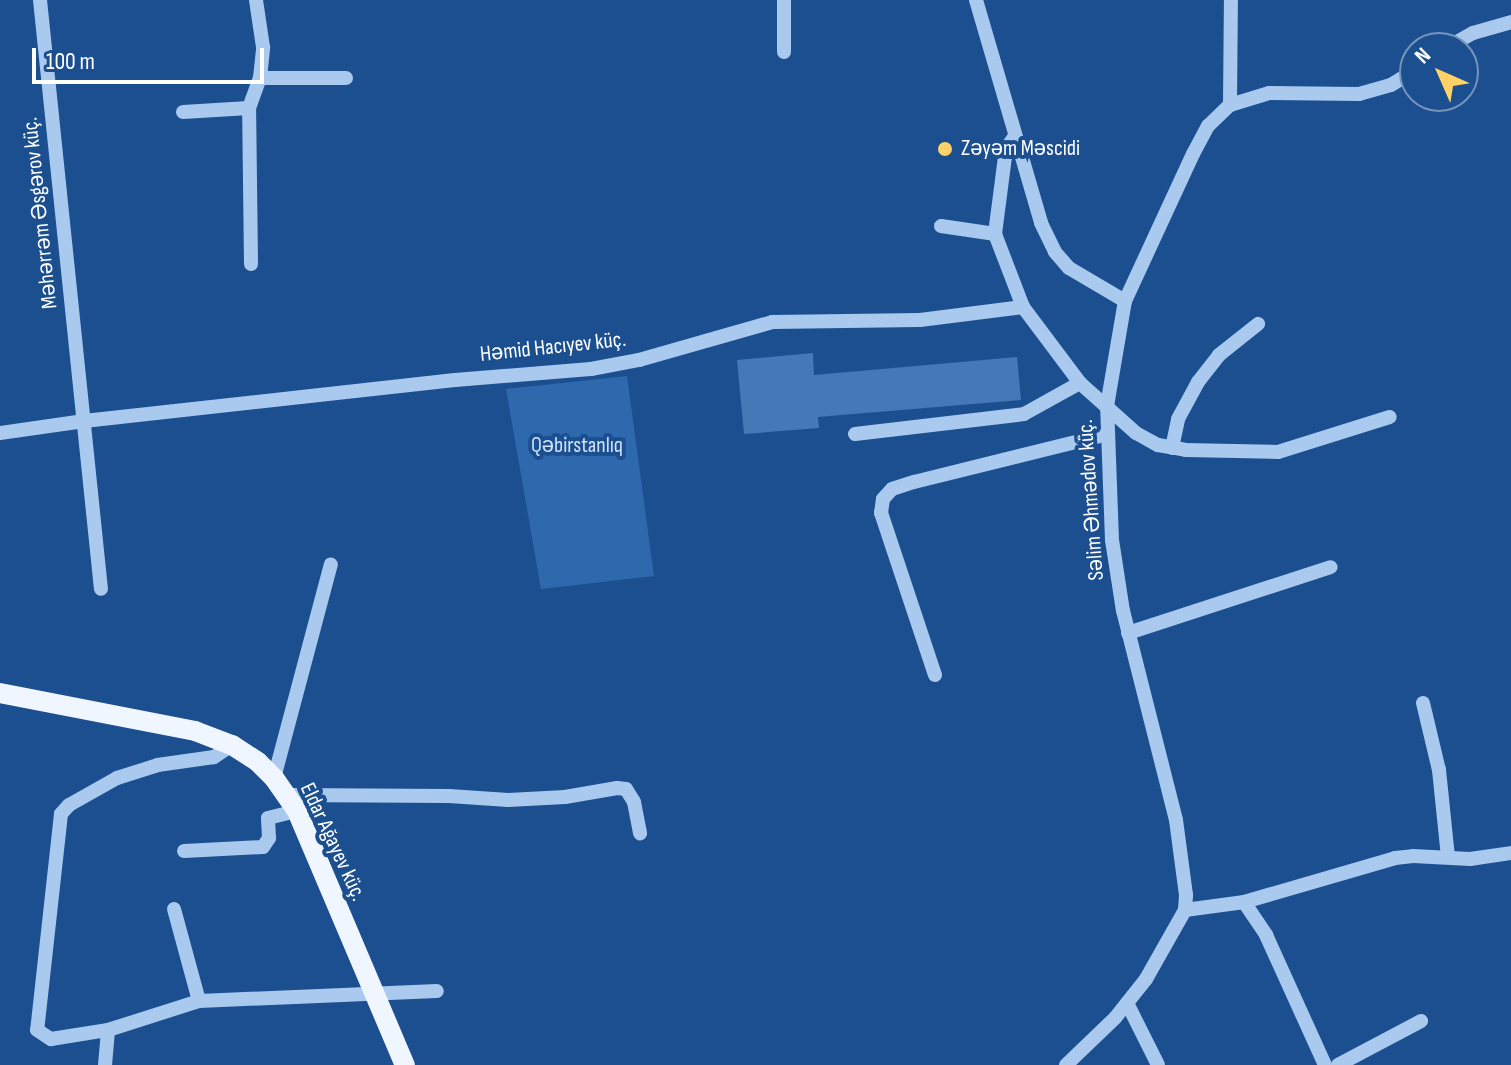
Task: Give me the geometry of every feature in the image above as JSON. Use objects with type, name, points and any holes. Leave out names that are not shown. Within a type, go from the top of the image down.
[{"type":"main road","name":"Eldar Ağayev küç.","points":[[0,693],[195,731],[232,745],[274,778],[292,803],[405,1065]]},
{"type":"street","name":"Məhərrəm Əsgərov küç.","points":[[40,0],[101,589]]},
{"type":"street","points":[[251,264],[249,108],[260,78],[263,47],[256,0]]},
{"type":"street","points":[[784,0],[784,52]]},
{"type":"street","points":[[976,0],[1041,223],[1055,252],[1069,268],[1125,301]]},
{"type":"street","points":[[1231,0],[1230,105],[1269,93],[1359,94],[1399,80]]},
{"type":"street","points":[[1476,32],[1511,22]]},
{"type":"street","points":[[260,78],[346,78]]},
{"type":"street","name":"Səlim Əhmədov küç.","points":[[1185,910],[1183,856],[1176,820],[1128,633],[1112,540],[1107,406],[1125,301],[1208,126],[1230,105]]},
{"type":"street","points":[[183,112],[249,108]]},
{"type":"street","points":[[1015,136],[1006,149],[995,234],[1023,307],[1080,383],[1136,433],[1158,445],[1172,448],[1278,452],[1390,417]]},
{"type":"street","points":[[941,226],[995,234]]},
{"type":"street","name":"Həmid Hacıyev küç.","points":[[0,433],[84,421],[591,369],[639,360],[772,322],[920,320],[1023,307]]},
{"type":"street","points":[[1172,448],[1178,419],[1198,382],[1219,355],[1258,324]]},
{"type":"street","points":[[855,434],[1024,414],[1080,383]]},
{"type":"street","points":[[935,675],[881,513],[883,499],[892,489],[914,482],[1108,434]]},
{"type":"street","points":[[274,778],[331,564]]},
{"type":"street","points":[[1128,633],[1331,567]]},
{"type":"street","points":[[1423,703],[1439,770],[1448,857]]},
{"type":"street","points":[[232,745],[214,757],[158,765],[117,778],[69,805],[61,814],[37,1030],[51,1039],[108,1030],[199,1001],[437,991]]},
{"type":"street","points":[[184,851],[263,847],[269,838],[268,818],[292,803],[449,796],[508,800],[565,797],[617,788],[626,789],[634,802],[640,833]]},
{"type":"street","points":[[1066,1065],[1127,1003],[1146,979],[1185,910],[1244,902],[1395,858],[1470,859],[1511,853]]},
{"type":"street","points":[[1244,902],[1266,935],[1325,1065]]},
{"type":"street","points":[[174,909],[199,1001]]},
{"type":"street","points":[[1127,1003],[1158,1065]]},
{"type":"street","points":[[1338,1065],[1421,1021]]},
{"type":"street","points":[[105,1065],[108,1030]]},
{"type":"green space","name":"Qəbirstanlıq","points":[[627,376],[654,576],[541,589],[506,389]]},
{"type":"building","points":[[813,353],[814,375],[1017,357],[1021,400],[818,417],[819,428],[744,434],[737,360]]},
{"type":"place","name":"Zəyəm Məscidi","points":[[945,149]]}]
